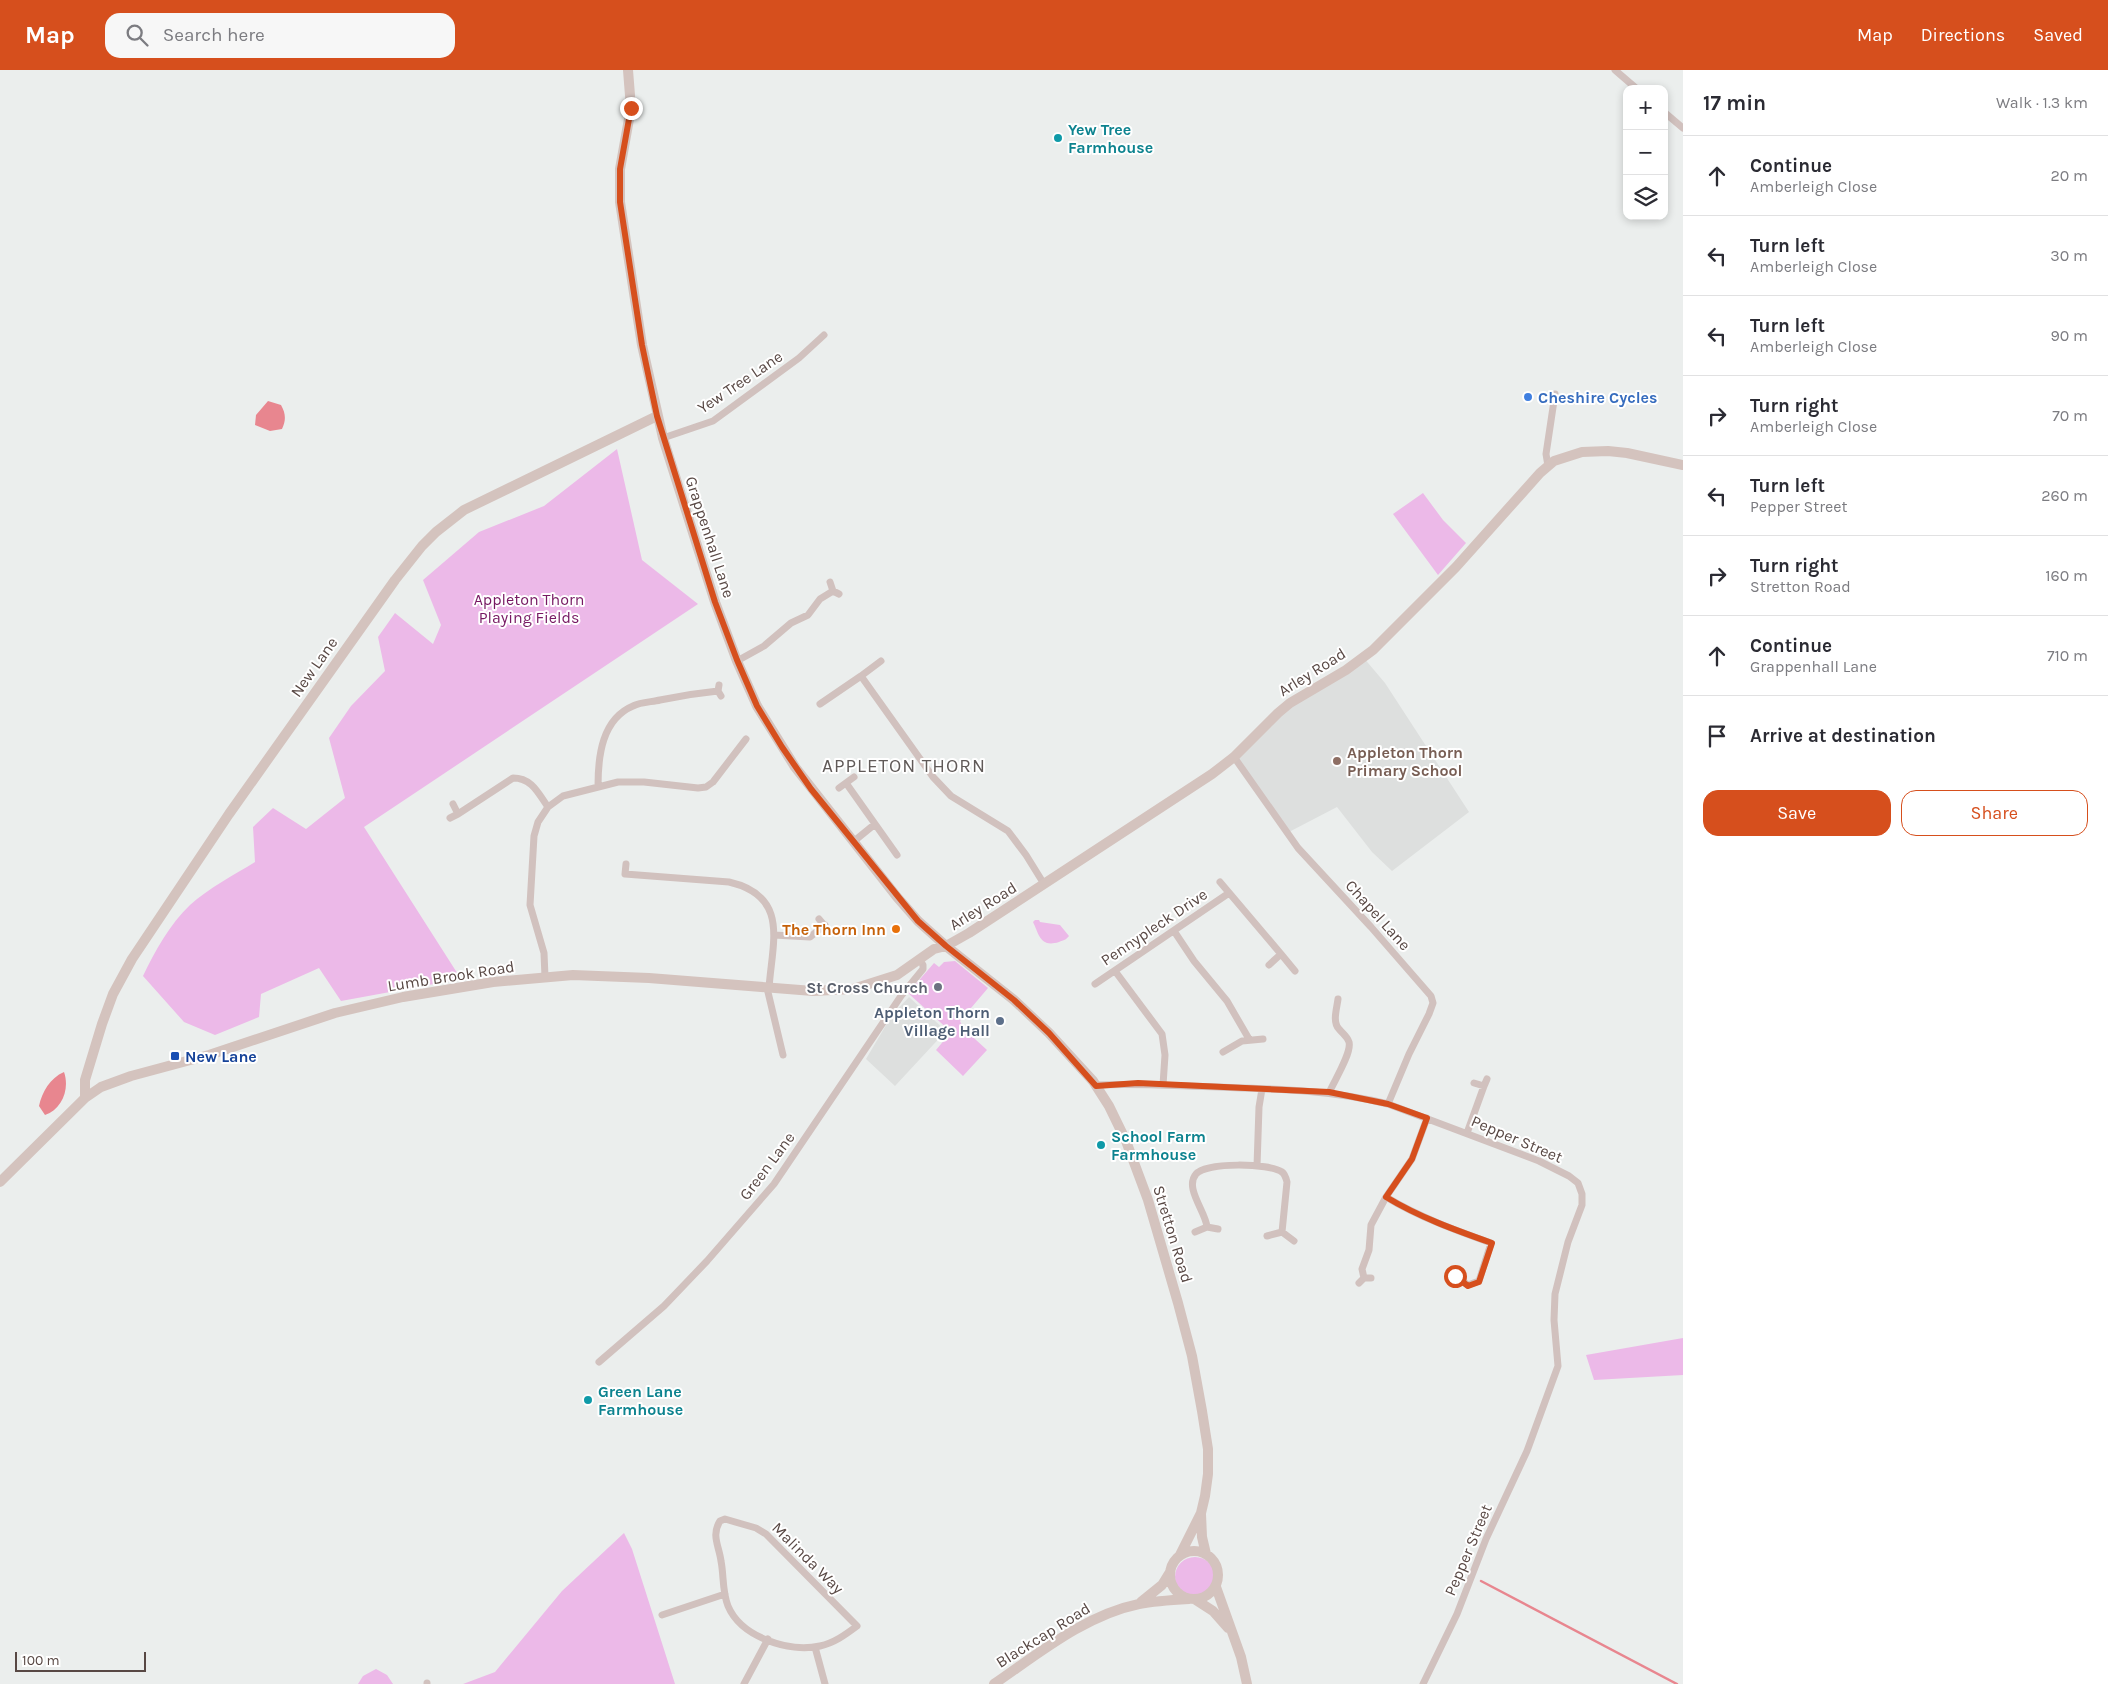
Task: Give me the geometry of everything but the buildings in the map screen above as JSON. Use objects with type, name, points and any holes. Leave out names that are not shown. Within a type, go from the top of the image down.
[{"type":"street","name":"Grappenhall Lane","points":[[628,70],[631,108],[620,169],[620,202],[642,345],[663,438],[715,602],[757,706],[782,747],[811,789],[918,921],[946,946]]},
{"type":"street","points":[[1615,70],[1632,85]]},
{"type":"street","points":[[1668,115],[1683,128]]},
{"type":"street","name":"Yew Tree Lane","points":[[663,438],[713,421],[799,358],[824,336]]},
{"type":"street","points":[[1548,466],[1546,454],[1556,394]]},
{"type":"street","name":"New Lane","points":[[85,1098],[85,1080],[102,1024],[113,994],[137,951],[229,814],[411,558],[436,532],[464,510],[657,416]]},
{"type":"street","name":"Arley Road","points":[[946,946],[1212,774],[1234,757],[1290,703],[1352,666],[1380,643],[1469,553],[1548,466],[1562,457],[1594,451],[1618,451],[1683,465]]},
{"type":"street","points":[[737,660],[773,640],[791,623],[808,615],[820,599],[836,592],[830,582]]},
{"type":"street","points":[[820,704],[881,661]]},
{"type":"street","points":[[861,676],[933,777],[951,796],[1008,831],[1044,884]]},
{"type":"street","points":[[598,786],[598,766],[602,744],[609,728],[621,714],[634,706],[684,694],[719,690]]},
{"type":"street","points":[[545,977],[544,953],[530,905],[534,836],[538,822],[548,807],[563,796],[618,782],[706,787],[713,782],[746,739]]},
{"type":"street","name":"Chapel Lane","points":[[1234,757],[1246,771],[1298,848],[1432,996],[1433,1003],[1429,1014],[1409,1054],[1388,1104]]},
{"type":"street","points":[[839,788],[854,777]]},
{"type":"street","points":[[450,818],[513,778],[522,778],[530,782],[548,807]]},
{"type":"street","points":[[846,783],[897,855]]},
{"type":"street","points":[[453,804],[458,814]]},
{"type":"street","points":[[853,842],[875,824]]},
{"type":"street","points":[[626,864],[625,874],[729,882],[743,885],[757,893],[767,905],[773,918],[774,935],[768,988],[783,1055]]},
{"type":"street","points":[[1220,882],[1295,971]]},
{"type":"street","name":"Pennypleck Drive","points":[[1095,984],[1229,893]]},
{"type":"street","points":[[819,919],[830,932]]},
{"type":"street","points":[[774,935],[810,936],[825,926]]},
{"type":"street","points":[[1174,930],[1194,962],[1227,1001],[1249,1039]]},
{"type":"street","name":"Lumb Brook Road","points":[[0,1182],[85,1098],[112,1083],[209,1055],[335,1014],[403,997],[459,987],[573,975],[648,978],[813,991],[853,989],[897,975],[934,950],[946,946]]},
{"type":"street","name":"Stretton Road","points":[[946,946],[1014,1000],[1055,1040],[1096,1086],[1109,1106],[1136,1165],[1163,1249],[1192,1356],[1208,1449],[1208,1474],[1201,1513],[1202,1537],[1206,1554]]},
{"type":"street","points":[[1269,965],[1281,954]]},
{"type":"street","name":"Green Lane","points":[[599,1362],[664,1306],[707,1261],[774,1184],[901,996],[922,969],[923,965],[920,960]]},
{"type":"street","points":[[1115,970],[1162,1034],[1165,1055],[1163,1085]]},
{"type":"street","points":[[1329,1092],[1348,1052],[1349,1043],[1346,1036],[1337,1028],[1335,1022],[1338,999]]},
{"type":"street","points":[[1223,1052],[1249,1039],[1263,1039]]},
{"type":"street","points":[[1467,1133],[1485,1082],[1474,1083]]},
{"type":"street","name":"Pepper Street","points":[[1096,1086],[1138,1083],[1329,1092],[1388,1104],[1427,1118],[1539,1161],[1569,1176],[1578,1184],[1582,1194],[1582,1205],[1568,1242],[1555,1294],[1554,1320],[1558,1366],[1527,1450],[1486,1539],[1457,1614],[1423,1684]]},
{"type":"street","points":[[1257,1166],[1259,1108],[1262,1089]]},
{"type":"street","points":[[1365,1280],[1362,1269],[1369,1250],[1371,1225],[1386,1197],[1412,1159],[1427,1118]]},
{"type":"street","points":[[1207,1227],[1206,1219],[1193,1190],[1195,1175],[1201,1169],[1211,1166],[1257,1166],[1280,1170],[1285,1175],[1287,1182],[1282,1232]]},
{"type":"street","points":[[1386,1197],[1400,1206],[1447,1228],[1492,1243],[1478,1290]]},
{"type":"street","points":[[1195,1232],[1207,1227],[1218,1229]]},
{"type":"street","points":[[1267,1236],[1282,1232]]},
{"type":"street","points":[[1282,1232],[1294,1241]]},
{"type":"street","points":[[1448,1276],[1455,1276],[1468,1286],[1479,1282]]},
{"type":"street","name":"Stretton Road","points":[[1180,1556],[1201,1513]]},
{"type":"street","name":"Malinda Way","points":[[724,1594],[723,1567],[715,1532],[720,1521],[725,1519],[756,1528],[766,1534],[857,1626],[833,1642],[815,1647]]},
{"type":"street","points":[[1233,1634],[1214,1611],[1176,1592],[1172,1586],[1170,1571],[1172,1565],[1180,1556],[1193,1551],[1206,1554],[1217,1566],[1219,1573],[1216,1587],[1233,1634],[1241,1657],[1247,1684]]},
{"type":"street","name":"Blackcap Road","points":[[1138,1604],[1157,1590],[1170,1571]]},
{"type":"street","points":[[1192,1600],[1204,1598],[1216,1587]]},
{"type":"street","points":[[662,1615],[724,1594],[728,1606],[736,1618],[744,1626],[768,1640],[796,1647],[815,1647],[825,1684]]},
{"type":"street","name":"Blackcap Road","points":[[994,1684],[1054,1643],[1098,1618],[1138,1604],[1192,1600]]},
{"type":"street","points":[[744,1684],[768,1640]]},
{"type":"shaded area","points":[[268,401],[281,405],[283,408],[285,417],[282,429],[270,431],[255,425],[256,415]]},
{"type":"shaded area","name":"Appleton Thorn Primary School","points":[[1363,657],[1385,683],[1469,812],[1392,871],[1372,852],[1337,807],[1287,833],[1234,757],[1278,713]]},
{"type":"shaded area","points":[[909,997],[946,1031],[895,1086],[866,1059],[892,1015]]},
{"type":"shaded area","points":[[64,1072],[66,1085],[63,1098],[56,1108],[45,1115],[39,1106],[42,1096],[47,1086]]},
{"type":"green space","name":"Appleton Thorn Playing Fields","points":[[617,449],[642,560],[698,604],[364,827],[461,979],[341,1001],[319,968],[261,994],[259,1017],[215,1035],[184,1022],[143,976],[158,948],[183,912],[213,887],[255,862],[253,827],[273,808],[306,829],[345,798],[329,738],[351,706],[385,671],[378,637],[395,613],[433,644],[441,625],[423,580],[479,532],[544,506]]},
{"type":"green space","points":[[1423,493],[1443,520],[1466,543],[1438,575],[1393,514]]},
{"type":"green space","points":[[1035,920],[1060,925],[1069,936],[1059,942],[1048,943],[1041,939],[1033,922]]},
{"type":"green space","points":[[955,961],[988,988],[960,1021],[963,1028],[987,1050],[963,1076],[936,1050],[951,1032],[908,993],[934,963],[939,967],[944,962]]},
{"type":"green space","points":[[1683,1338],[1683,1375],[1594,1380],[1586,1355]]},
{"type":"green space","points":[[624,1533],[632,1549],[675,1684],[463,1684],[495,1672],[562,1591]]},
{"type":"green space","points":[[1195,1557],[1209,1563],[1215,1577],[1209,1591],[1195,1597],[1181,1591],[1175,1577],[1181,1563]]},
{"type":"green space","points":[[376,1669],[387,1675],[393,1684],[358,1684],[363,1676]]},
{"type":"waterway","points":[[1481,1581],[1677,1684]]},
{"type":"place","name":"Yew Tree Farmhouse","points":[[1058,138]]},
{"type":"place","name":"Cheshire Cycles","points":[[1528,397]]},
{"type":"place","name":"Appleton Thorn Primary School","points":[[1337,761]]},
{"type":"place","name":"The Thorn Inn","points":[[896,929]]},
{"type":"place","name":"St Cross Church","points":[[938,987]]},
{"type":"place","name":"Appleton Thorn Village Hall","points":[[1000,1021]]},
{"type":"place","name":"New Lane","points":[[175,1056]]},
{"type":"place","name":"School Farm Farmhouse","points":[[1101,1145]]},
{"type":"place","name":"Green Lane Farmhouse","points":[[588,1400]]},
{"type":"district","name":"APPLETON THORN","points":[[904,766]]},
{"type":"route","points":[[631,108],[630,122],[620,169],[620,202],[642,345],[657,416],[715,602],[737,660],[757,706],[795,767],[918,921],[946,946],[1014,1000],[1080,1065],[1096,1086],[1138,1083],[1329,1092],[1388,1104],[1427,1118],[1416,1152],[1386,1197],[1400,1206],[1447,1228],[1492,1243],[1479,1282],[1468,1286],[1455,1276]]}]
